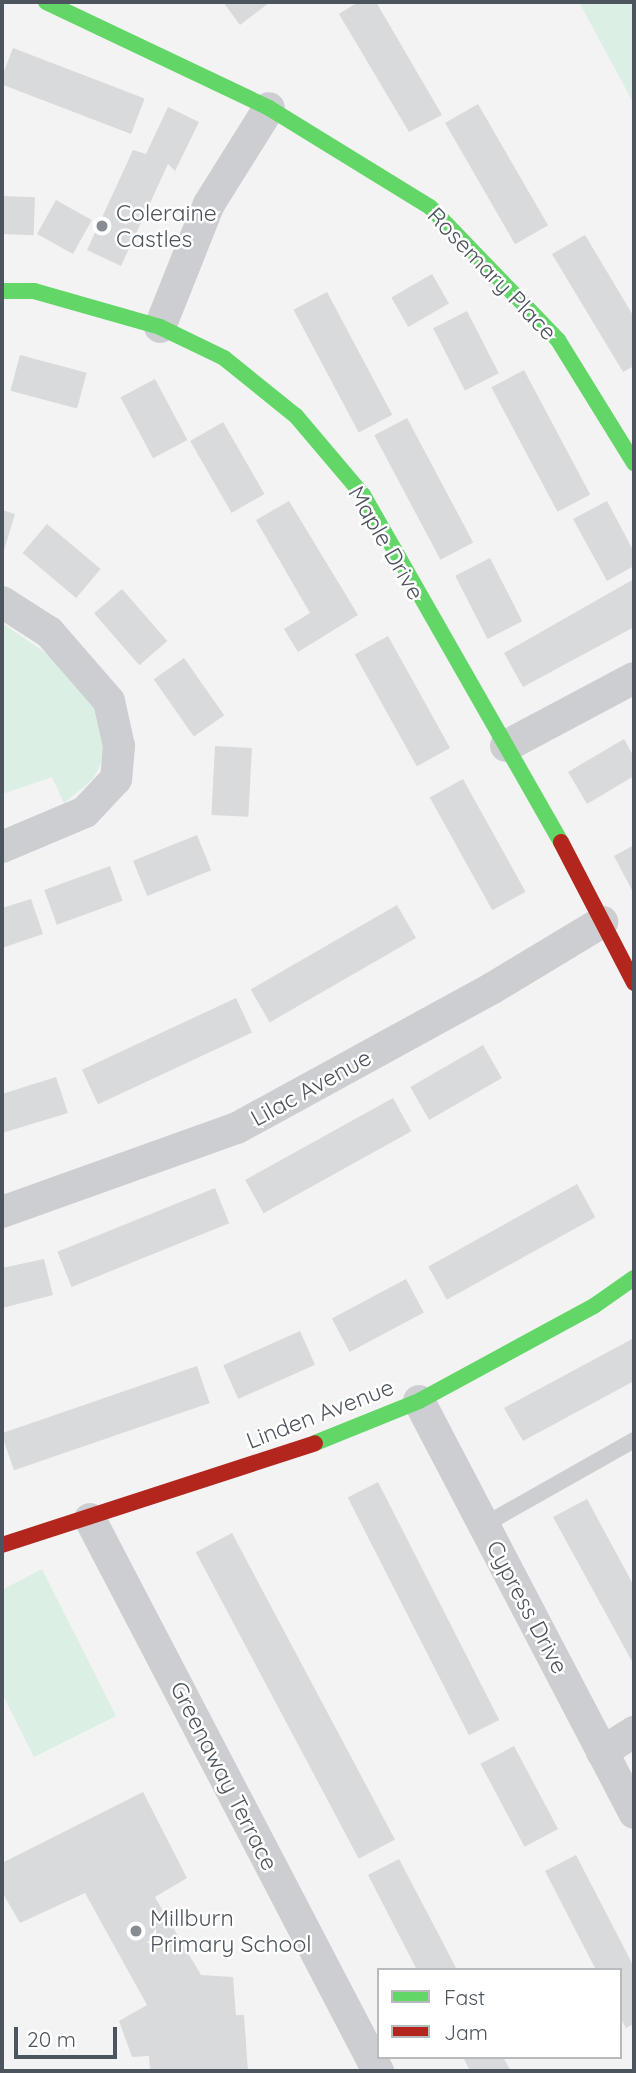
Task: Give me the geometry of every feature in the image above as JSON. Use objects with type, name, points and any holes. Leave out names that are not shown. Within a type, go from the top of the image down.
[{"type":"street","name":"Rosemary Place","points":[[46,2],[269,108],[430,207],[558,340],[634,463]]},
{"type":"street","points":[[160,327],[209,204],[269,108]]},
{"type":"street","name":"Maple Drive","points":[[2,291],[34,291],[160,327],[223,358],[296,416],[363,495],[506,746],[634,983]]},
{"type":"street","points":[[2,602],[49,632],[109,701],[120,746],[116,779],[85,812],[2,847]]},
{"type":"street","points":[[506,746],[625,683]]},
{"type":"street","name":"Lilac Avenue","points":[[2,1212],[237,1128],[491,989],[601,922]]},
{"type":"street","name":"Linden Avenue","points":[[2,1545],[316,1443],[419,1401],[594,1306],[634,1278]]},
{"type":"street","name":"Cypress Drive","points":[[419,1401],[634,1813]]},
{"type":"street","name":"Greenaway Terrace","points":[[90,1518],[378,2071]]},
{"type":"street","points":[[602,1752],[634,1732]]},
{"type":"lane","points":[[484,1525],[634,1440]]},
{"type":"green space","points":[[579,2],[634,2],[634,104]]},
{"type":"green space","points":[[2,623],[50,656],[98,712],[106,753],[93,779],[64,803],[52,777],[2,794]]},
{"type":"green space","points":[[42,1569],[116,1716],[34,1757],[2,1693],[2,1590]]},
{"type":"building","points":[[223,2],[270,2],[240,25]]},
{"type":"building","points":[[358,2],[376,2],[442,115],[409,132],[339,14]]},
{"type":"building","points":[[13,48],[145,99],[131,134],[2,84],[2,77]]},
{"type":"building","points":[[478,104],[548,225],[515,244],[445,123]]},
{"type":"building","points":[[168,107],[199,122],[175,171],[168,164],[121,266],[87,250],[133,150],[146,154]]},
{"type":"building","points":[[2,196],[35,197],[34,235],[2,234]]},
{"type":"building","points":[[56,200],[92,220],[73,254],[37,234]]},
{"type":"building","points":[[585,235],[634,317],[634,366],[623,372],[552,254]]},
{"type":"building","points":[[432,274],[449,303],[408,327],[391,298]]},
{"type":"building","points":[[327,292],[392,415],[359,433],[293,310]]},
{"type":"building","points":[[467,311],[499,373],[465,391],[433,328]]},
{"type":"building","points":[[20,355],[87,373],[77,409],[10,391]]},
{"type":"building","points":[[524,370],[590,494],[558,512],[491,387]]},
{"type":"building","points":[[155,379],[187,440],[153,458],[121,397]]},
{"type":"building","points":[[407,418],[473,542],[441,560],[374,435]]},
{"type":"building","points":[[223,422],[264,494],[232,513],[190,441]]},
{"type":"building","points":[[289,501],[358,615],[298,652],[284,629],[310,613],[256,520]]},
{"type":"building","points":[[607,501],[634,552],[634,566],[607,581],[573,519]]},
{"type":"building","points":[[2,510],[15,514],[4,550],[2,550]]},
{"type":"building","points":[[47,524],[101,569],[76,598],[23,553]]},
{"type":"building","points":[[490,558],[522,621],[487,639],[455,576]]},
{"type":"building","points":[[634,579],[634,627],[523,687],[504,653]]},
{"type":"building","points":[[122,589],[167,641],[139,665],[94,613]]},
{"type":"building","points":[[388,636],[450,748],[417,766],[355,654]]},
{"type":"building","points":[[184,658],[224,715],[194,737],[154,679]]},
{"type":"building","points":[[624,739],[634,757],[634,776],[587,804],[568,772]]},
{"type":"building","points":[[215,746],[252,748],[248,817],[211,815]]},
{"type":"building","points":[[463,779],[526,892],[492,910],[430,797]]},
{"type":"building","points":[[197,835],[211,870],[147,896],[133,861]]},
{"type":"building","points":[[634,845],[634,894],[614,856]]},
{"type":"building","points":[[110,866],[123,901],[57,925],[44,890]]},
{"type":"building","points":[[31,899],[43,934],[2,948],[2,908]]},
{"type":"building","points":[[397,905],[416,938],[270,1022],[251,990]]},
{"type":"building","points":[[236,998],[252,1032],[98,1104],[82,1070]]},
{"type":"building","points":[[483,1045],[502,1078],[429,1120],[410,1087]]},
{"type":"building","points":[[56,1077],[68,1113],[2,1133],[2,1094]]},
{"type":"building","points":[[393,1098],[411,1131],[264,1213],[245,1180]]},
{"type":"building","points":[[577,1184],[595,1217],[447,1300],[428,1266]]},
{"type":"building","points":[[215,1188],[229,1223],[72,1287],[57,1252]]},
{"type":"building","points":[[44,1259],[53,1295],[2,1308],[2,1268]]},
{"type":"building","points":[[406,1279],[424,1313],[350,1352],[332,1318]]},
{"type":"building","points":[[300,1331],[315,1365],[238,1399],[223,1365]]},
{"type":"building","points":[[634,1338],[634,1381],[523,1441],[504,1408]]},
{"type":"building","points":[[197,1366],[210,1403],[14,1470],[2,1433]]},
{"type":"building","points":[[378,1482],[499,1720],[469,1735],[348,1497]]},
{"type":"building","points":[[587,1499],[634,1586],[634,1665],[553,1517]]},
{"type":"building","points":[[232,1533],[395,1839],[359,1859],[196,1552]]},
{"type":"building","points":[[514,1746],[558,1829],[525,1847],[480,1764]]},
{"type":"building","points":[[143,1792],[187,1878],[155,1897],[201,1975],[233,1977],[236,2015],[244,2015],[248,2071],[150,2071],[149,2056],[132,2057],[119,2021],[147,2005],[85,1893],[20,1923],[2,1892],[2,1863]]},
{"type":"building","points":[[576,1855],[634,1967],[634,2024],[626,2028],[622,2021],[622,1968],[595,1968],[545,1871]]},
{"type":"building","points":[[399,1859],[456,1968],[416,1968],[368,1875]]},
{"type":"building","points":[[464,2059],[504,2059],[511,2071],[470,2071]]},
{"type":"traffic: fast","points":[[46,2],[269,108],[430,207],[558,340],[634,463]]},
{"type":"traffic: fast","points":[[2,291],[34,291],[160,327],[224,358],[296,416],[363,495],[561,842]]},
{"type":"traffic: fast","points":[[315,1443],[419,1401],[594,1306],[634,1278]]},
{"type":"traffic: jam","points":[[561,842],[634,983]]},
{"type":"traffic: jam","points":[[2,1545],[315,1443]]},
{"type":"place","name":"Coleraine Castles","points":[[102,226]]},
{"type":"place","name":"Millburn Primary School","points":[[136,1931]]}]
